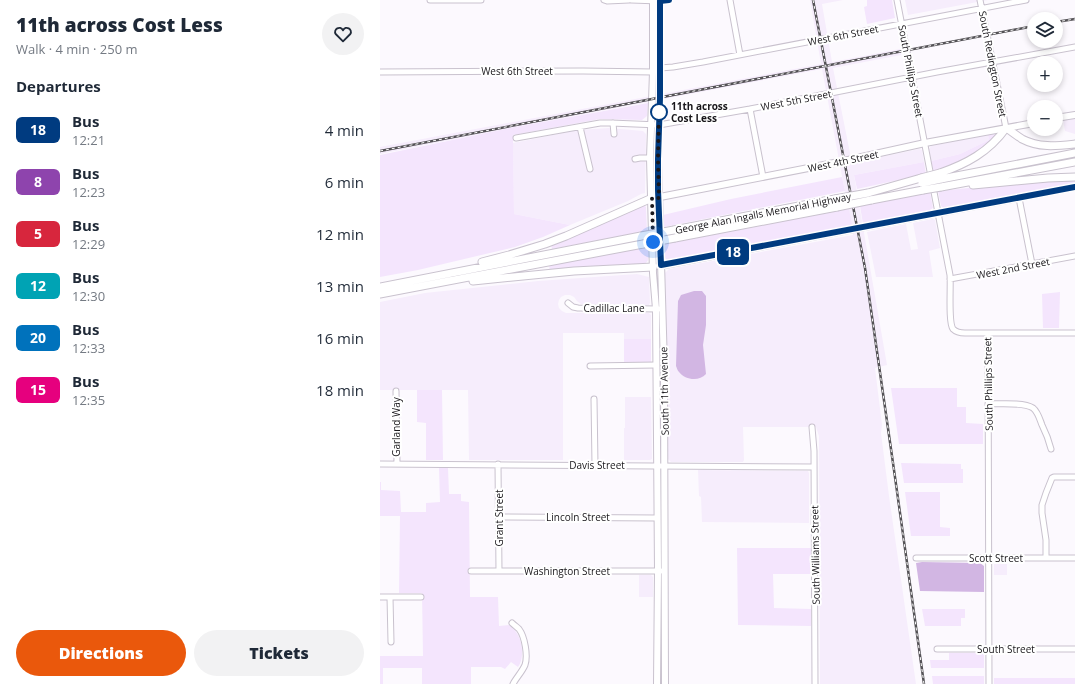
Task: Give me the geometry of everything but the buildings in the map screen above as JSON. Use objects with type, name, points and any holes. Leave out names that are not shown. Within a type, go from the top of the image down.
[{"type":"highway","points":[[940,176],[977,156],[996,141],[1006,128],[1022,139],[1038,145],[1053,146],[1075,144]]},
{"type":"highway","name":"George Alan Ingalls Memorial Highway","points":[[380,286],[868,193],[940,176],[1075,153]]},
{"type":"highway","name":"George Alan Ingalls Memorial Highway","points":[[380,294],[942,186],[1075,162]]},
{"type":"highway","points":[[942,186],[963,186],[1075,177]]},
{"type":"highway","points":[[417,279],[545,244],[655,198]]},
{"type":"highway","points":[[420,286],[548,273],[653,266]]},
{"type":"main road","points":[[656,0],[653,34],[654,72],[657,77],[657,91],[660,95]]},
{"type":"main road","points":[[656,0],[660,95]]},
{"type":"main road","points":[[653,34],[656,41],[656,66],[660,68]]},
{"type":"main road","name":"South 11th Avenue","points":[[654,72],[650,158],[661,265],[656,365],[657,518],[661,571],[665,684]]},
{"type":"main road","name":"South 11th Avenue","points":[[657,684],[664,465],[664,366],[659,308],[653,266],[660,95]]},
{"type":"main road","points":[[1063,117],[1075,115]]},
{"type":"main road","name":"West 4th Street","points":[[655,198],[848,160],[925,143],[1027,124]]},
{"type":"main road","points":[[653,266],[938,214],[1075,187]]},
{"type":"street","points":[[430,0],[481,0]]},
{"type":"street","points":[[604,0],[669,0]]},
{"type":"street","points":[[730,0],[740,54]]},
{"type":"street","name":"South Phillips Street","points":[[897,0],[950,279],[951,321],[953,328],[959,332],[988,333],[989,684]]},
{"type":"street","name":"South Redington Street","points":[[980,0],[1006,128]]},
{"type":"street","name":"West 6th Street","points":[[660,68],[674,67],[1026,0]]},
{"type":"street","points":[[1074,47],[1075,54]]},
{"type":"street","name":"West 5th Street","points":[[516,138],[545,135],[600,123],[659,125],[1074,47]]},
{"type":"street","name":"West 6th Street","points":[[380,72],[654,72]]},
{"type":"street","points":[[750,109],[764,177]]},
{"type":"street","points":[[613,123],[614,134]]},
{"type":"street","points":[[580,127],[590,169]]},
{"type":"street","points":[[635,159],[650,158]]},
{"type":"street","points":[[1019,198],[1032,264]]},
{"type":"street","name":"West 2nd Street","points":[[950,279],[1075,256]]},
{"type":"street","name":"Cadillac Lane","points":[[568,303],[573,307],[578,308],[659,308]]},
{"type":"street","points":[[988,333],[1075,333]]},
{"type":"street","points":[[590,366],[656,365]]},
{"type":"street","name":"Garland Way","points":[[396,391],[397,464]]},
{"type":"street","points":[[594,399],[595,465]]},
{"type":"street","points":[[988,404],[1019,404],[1032,408],[1038,417],[1050,443],[1051,449]]},
{"type":"street","name":"South Williams Street","points":[[812,427],[814,451],[815,684]]},
{"type":"street","name":"Davis Street","points":[[380,464],[814,467]]},
{"type":"street","name":"Grant Street","points":[[498,464],[499,571]]},
{"type":"street","points":[[1046,558],[1046,540],[1042,505],[1046,493],[1052,478],[1075,477]]},
{"type":"street","name":"Lincoln Street","points":[[499,517],[657,518]]},
{"type":"street","name":"Scott Street","points":[[916,558],[1075,558]]},
{"type":"street","name":"Washington Street","points":[[470,571],[661,571]]},
{"type":"street","points":[[380,597],[421,597]]},
{"type":"street","points":[[390,597],[391,642]]},
{"type":"street","points":[[512,623],[519,629],[524,639],[526,660],[524,667],[513,684]]},
{"type":"street","name":"South Street","points":[[937,649],[1075,649]]},
{"type":"shaded area","points":[[810,0],[843,0],[822,4],[832,62],[900,49],[901,55],[833,68],[852,163],[919,149],[922,150],[924,162],[854,175],[887,365],[875,368],[889,496],[916,684],[820,684],[819,436],[816,427],[743,427],[743,462],[671,462],[668,459],[665,273],[669,269],[853,235],[822,69],[380,154],[380,147],[821,64]]},
{"type":"shaded area","points":[[867,0],[892,0],[895,18],[867,24],[864,7],[867,6]]},
{"type":"shaded area","points":[[905,0],[988,0],[908,15]]},
{"type":"shaded area","points":[[648,103],[647,116],[642,120],[600,119],[513,135],[514,214],[570,225],[515,247],[418,270],[380,277],[380,155],[510,128]]},
{"type":"shaded area","points":[[1075,118],[1075,134],[1065,131],[1063,120]]},
{"type":"shaded area","points":[[609,128],[643,131],[646,134],[645,193],[570,225],[514,214],[513,143],[578,130]]},
{"type":"shaded area","points":[[995,134],[996,136],[983,148],[955,165],[934,172],[931,161],[960,154],[989,140],[988,135]]},
{"type":"shaded area","points":[[988,135],[989,140],[960,154],[931,161],[929,149],[931,146]]},
{"type":"shaded area","points":[[924,162],[926,174],[857,189],[854,175]]},
{"type":"shaded area","points":[[842,177],[845,191],[664,227],[663,215],[731,199]]},
{"type":"shaded area","points":[[1075,180],[1075,183],[943,208],[941,206],[938,191],[1019,183]]},
{"type":"shaded area","points":[[930,192],[933,208],[930,210],[863,224],[860,206]]},
{"type":"shaded area","points":[[644,205],[646,207],[647,231],[552,249],[551,244]]},
{"type":"shaded area","points":[[849,209],[852,225],[850,226],[667,260],[665,258],[665,244]]},
{"type":"shaded area","points":[[933,219],[935,220],[940,248],[929,251],[933,277],[876,277],[867,232],[906,224],[911,250],[918,249],[913,223]]},
{"type":"shaded area","points":[[648,247],[648,260],[643,264],[550,271],[549,265]]},
{"type":"shaded area","points":[[637,274],[649,277],[649,305],[581,304],[570,295],[565,295],[559,300],[559,308],[566,313],[649,313],[651,315],[651,339],[624,339],[624,333],[563,333],[563,460],[469,460],[468,390],[380,390],[380,302],[425,293],[538,281]]},
{"type":"shaded area","points":[[694,291],[702,291],[706,296],[706,325],[703,345],[706,374],[703,377],[692,379],[682,375],[676,366],[678,301],[681,295]]},
{"type":"shaded area","points":[[1060,292],[1059,328],[1043,328],[1042,294]]},
{"type":"shaded area","points":[[624,339],[651,339],[651,362],[624,362]]},
{"type":"shaded area","points":[[891,388],[957,388],[957,407],[966,407],[966,423],[983,424],[983,444],[899,444]]},
{"type":"shaded area","points":[[417,390],[442,390],[443,460],[426,460],[426,423],[417,422]]},
{"type":"shaded area","points":[[625,397],[651,397],[652,459],[650,460],[624,460]]},
{"type":"shaded area","points":[[901,463],[961,464],[961,469],[963,469],[963,483],[904,483]]},
{"type":"shaded area","points":[[439,468],[448,468],[449,494],[461,494],[461,501],[469,502],[470,597],[498,597],[499,626],[509,625],[513,628],[520,639],[522,656],[520,664],[518,667],[511,662],[505,669],[501,667],[471,667],[471,684],[422,684],[422,668],[383,668],[383,684],[380,684],[380,656],[423,656],[422,593],[399,593],[400,516],[380,516],[380,482],[381,490],[400,491],[401,512],[426,512],[426,503],[440,502]]},
{"type":"shaded area","points":[[698,470],[808,471],[809,523],[702,522]]},
{"type":"shaded area","points":[[905,492],[940,492],[940,527],[950,528],[950,536],[911,536]]},
{"type":"shaded area","points":[[737,548],[811,548],[811,574],[773,574],[774,608],[811,609],[811,626],[738,625]]},
{"type":"shaded area","points":[[916,563],[980,563],[984,566],[984,592],[920,591]]},
{"type":"shaded area","points":[[994,564],[1007,564],[1007,575],[994,575]]},
{"type":"shaded area","points":[[639,575],[651,575],[653,577],[653,597],[639,597]]},
{"type":"shaded area","points":[[922,609],[965,609],[965,618],[961,618],[961,626],[925,626]]},
{"type":"shaded area","points":[[949,653],[982,653],[984,655],[984,668],[931,668],[930,660],[949,660]]},
{"type":"shaded area","points":[[932,676],[984,676],[984,684],[933,684]]},
{"type":"shaded area","points":[[994,678],[1075,678],[1075,684],[994,684]]},
{"type":"railway","points":[[813,0],[865,268],[924,684]]},
{"type":"railway","points":[[1063,21],[1075,19]]},
{"type":"railway","points":[[380,151],[1027,27]]},
{"type":"bus line","name":"18","points":[[669,0],[660,1],[658,190],[661,265],[1075,187]]},
{"type":"place","name":"11th across Cost Less","points":[[659,112]]},
{"type":"route","points":[[653,242],[652,198],[659,198],[659,112]]}]
